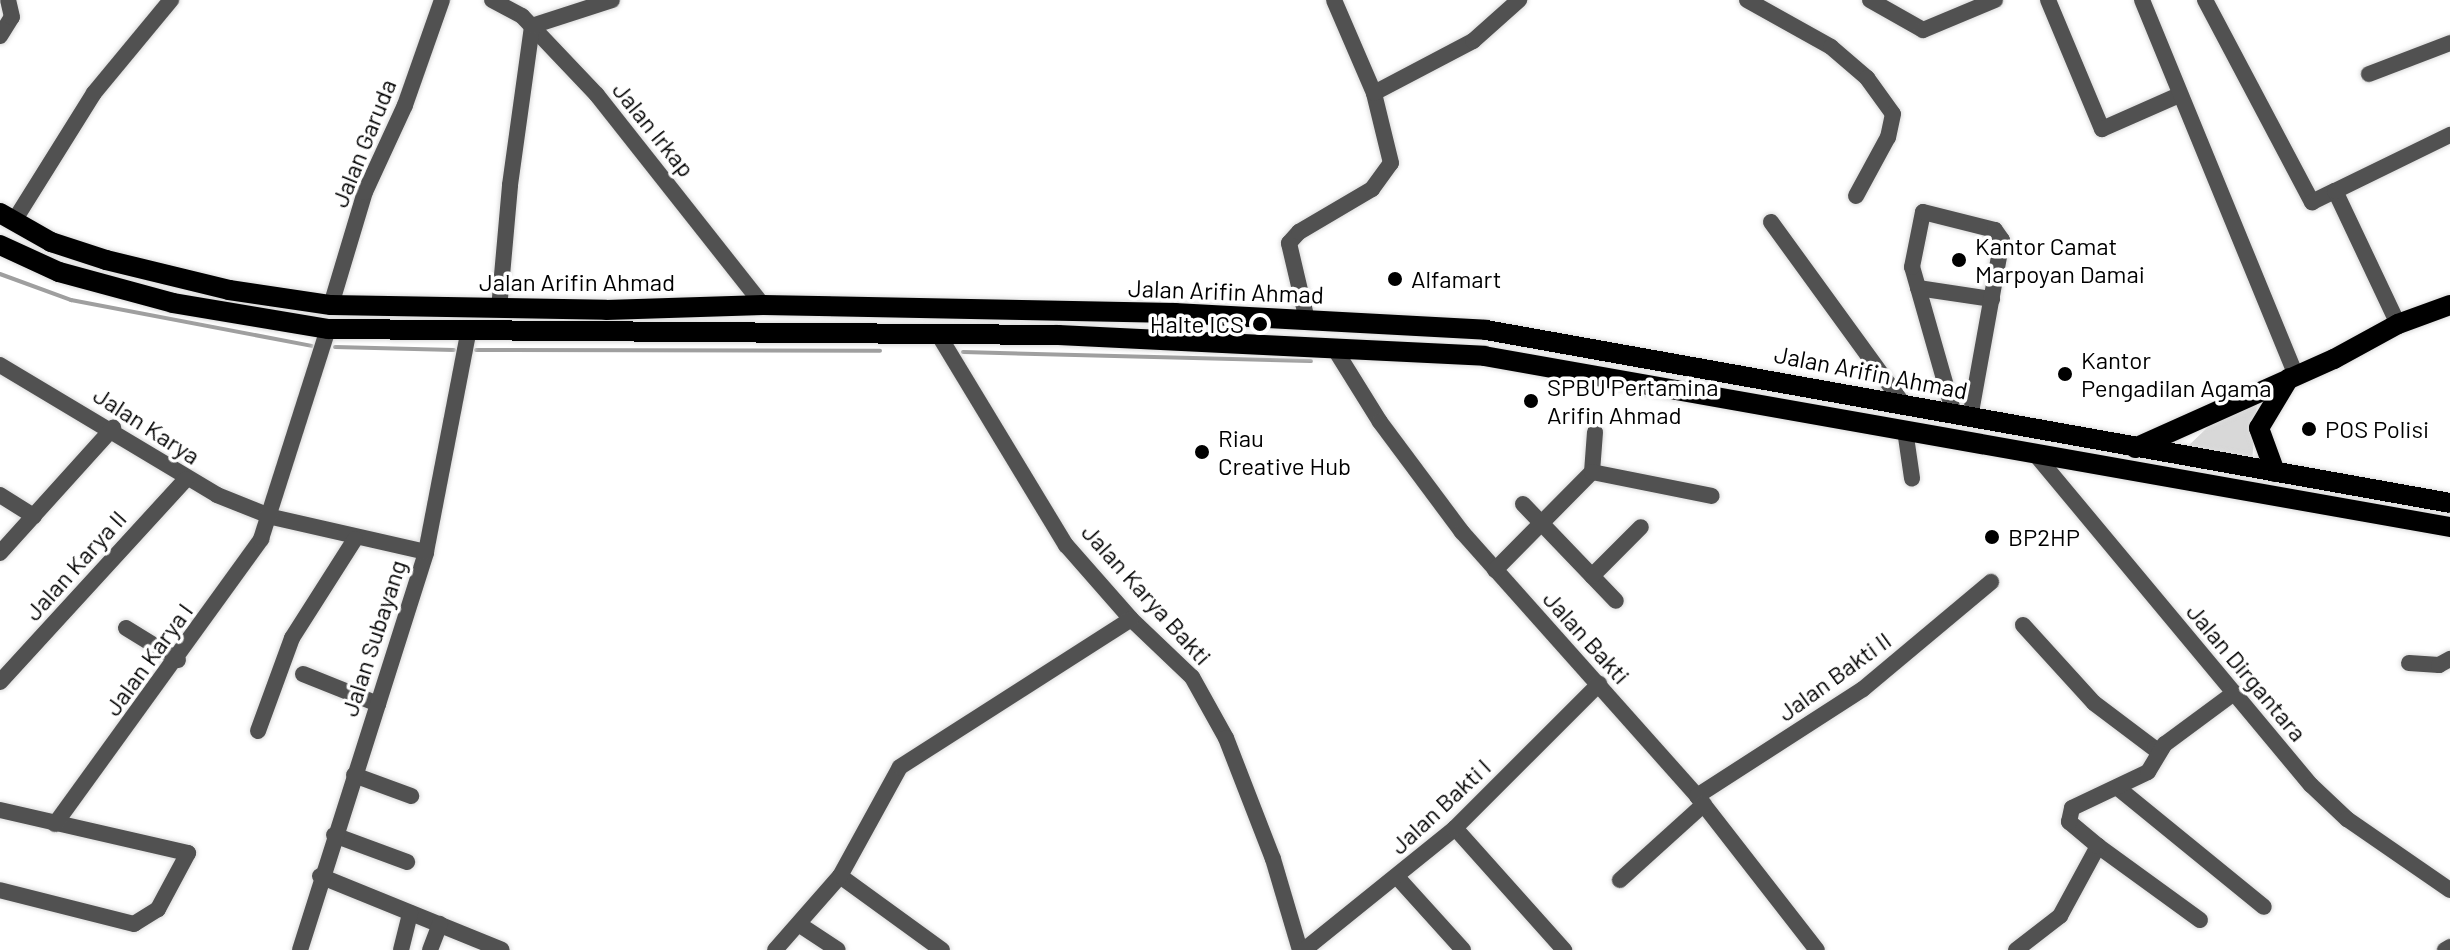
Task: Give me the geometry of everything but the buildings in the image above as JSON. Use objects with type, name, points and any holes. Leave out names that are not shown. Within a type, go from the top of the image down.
[{"type":"main road","name":"Jalan Arifin Ahmad","points":[[7,217],[51,242],[106,260],[229,290],[331,305],[499,309],[763,305],[1307,320],[1486,330],[2450,503]]},
{"type":"main road","name":"Jalan Arifin Ahmad","points":[[4,250],[59,272],[173,303],[328,329],[468,334],[813,331],[1334,348],[1484,356],[1752,401],[2450,527]]},
{"type":"main road","points":[[2135,448],[2398,324],[2450,305]]},
{"type":"main road","points":[[813,308],[813,331]]},
{"type":"main road","points":[[2275,472],[2259,428],[2293,376]]},
{"type":"main road","points":[[1752,401],[1755,377]]},
{"type":"street","points":[[7,217],[94,93],[171,0]]},
{"type":"street","name":"Jalan Garuda","points":[[331,305],[365,192],[405,105],[442,0]]},
{"type":"street","name":"Jalan Irkap","points":[[492,0],[532,26],[597,95],[763,305]]},
{"type":"street","points":[[499,309],[510,185],[532,26],[612,0]]},
{"type":"street","points":[[1307,320],[1289,243],[1385,176],[1391,155],[1374,93],[1336,6],[1353,0]]},
{"type":"street","points":[[1374,93],[1473,41],[1519,0]]},
{"type":"street","points":[[1747,0],[1831,47],[1867,78],[1890,110],[1888,137],[1856,196]]},
{"type":"street","points":[[1870,0],[1923,30],[1995,0]]},
{"type":"street","points":[[2048,0],[2102,129],[2179,95]]},
{"type":"street","points":[[2142,0],[2293,376]]},
{"type":"street","points":[[2205,0],[2312,202],[2450,135]]},
{"type":"street","points":[[0,36],[15,4]]},
{"type":"street","points":[[2369,74],[2450,43]]},
{"type":"street","points":[[2335,191],[2398,324]]},
{"type":"street","points":[[1923,212],[1995,230],[2002,240],[1992,299],[1962,416],[1912,267],[1923,212]]},
{"type":"street","points":[[1771,222],[1904,405]]},
{"type":"street","points":[[1918,288],[1992,299]]},
{"type":"street","points":[[272,517],[328,329]]},
{"type":"street","name":"Jalan Subayang","points":[[300,950],[320,876],[426,552],[468,334]]},
{"type":"street","name":"Jalan Karya Bakti","points":[[938,334],[1066,545],[1131,619],[1192,677],[1226,738],[1273,859],[1302,950]]},
{"type":"street","name":"Jalan Bakti","points":[[1334,348],[1380,422],[1495,570],[1701,800],[1817,950]]},
{"type":"street","name":"Jalan Karya","points":[[0,365],[113,428],[186,479],[272,517],[355,539],[426,552]]},
{"type":"street","points":[[0,553],[113,428]]},
{"type":"street","points":[[1905,430],[1912,478]]},
{"type":"street","points":[[1495,570],[1543,525],[1592,472],[1595,432]]},
{"type":"street","name":"Jalan Dirgantara","points":[[2035,454],[2326,801],[2450,890]]},
{"type":"street","points":[[1592,472],[1712,496]]},
{"type":"street","name":"Jalan Karya II","points":[[0,682],[186,479]]},
{"type":"street","points":[[0,495],[34,516]]},
{"type":"street","points":[[1523,504],[1616,601]]},
{"type":"street","name":"Jalan Karya I","points":[[55,824],[237,578],[272,517]]},
{"type":"street","points":[[1592,576],[1641,527]]},
{"type":"street","points":[[258,731],[292,638],[355,539]]},
{"type":"street","name":"Jalan Bakti II","points":[[1620,880],[1701,800],[1863,689],[1991,582]]},
{"type":"street","points":[[775,950],[840,876],[900,767],[1131,619]]},
{"type":"street","points":[[2023,625],[2094,703],[2155,749],[2162,748]]},
{"type":"street","points":[[126,628],[178,660]]},
{"type":"street","points":[[2409,663],[2439,665],[2450,659]]},
{"type":"street","points":[[303,674],[378,704]]},
{"type":"street","name":"Jalan Bakti I","points":[[1302,950],[1398,878],[1455,828],[1599,684]]},
{"type":"street","points":[[2200,920],[2072,825],[2068,813],[2085,800],[2118,788],[2148,772],[2162,748],[2234,693]]},
{"type":"street","points":[[354,775],[411,796]]},
{"type":"street","points":[[2118,788],[2264,907]]},
{"type":"street","points":[[0,810],[188,853],[158,909],[140,923],[0,890]]},
{"type":"street","points":[[1455,828],[1564,950]]},
{"type":"street","points":[[334,835],[407,862]]},
{"type":"street","points":[[2016,950],[2060,916],[2098,846]]},
{"type":"street","points":[[320,876],[502,950]]},
{"type":"street","points":[[840,876],[942,950]]},
{"type":"street","points":[[1398,878],[1463,950]]},
{"type":"street","points":[[401,950],[410,913]]},
{"type":"street","points":[[430,950],[440,924]]},
{"type":"street","points":[[800,925],[838,950]]},
{"type":"street","points":[[2445,950],[2450,947]]},
{"type":"shaded area","points":[[2257,404],[2252,461],[2184,450],[2212,423]]},
{"type":"waterway","points":[[0,274],[71,300],[312,346]]},
{"type":"waterway","points":[[335,347],[454,350]]},
{"type":"waterway","points":[[476,350],[880,351]]},
{"type":"waterway","points":[[963,352],[1311,361]]},
{"type":"place","name":"Kantor Camat Marpoyan Damai","points":[[1959,260]]},
{"type":"place","name":"Alfamart","points":[[1395,279]]},
{"type":"place","name":"Halte ICS","points":[[1260,324]]},
{"type":"place","name":"Kantor Pengadilan Agama","points":[[2065,374]]},
{"type":"place","name":"SPBU Pertamina Arifin Ahmad","points":[[1531,401]]},
{"type":"place","name":"POS Polisi","points":[[2309,429]]},
{"type":"place","name":"Riau Creative Hub","points":[[1202,452]]},
{"type":"place","name":"BP2HP","points":[[1992,537]]}]
